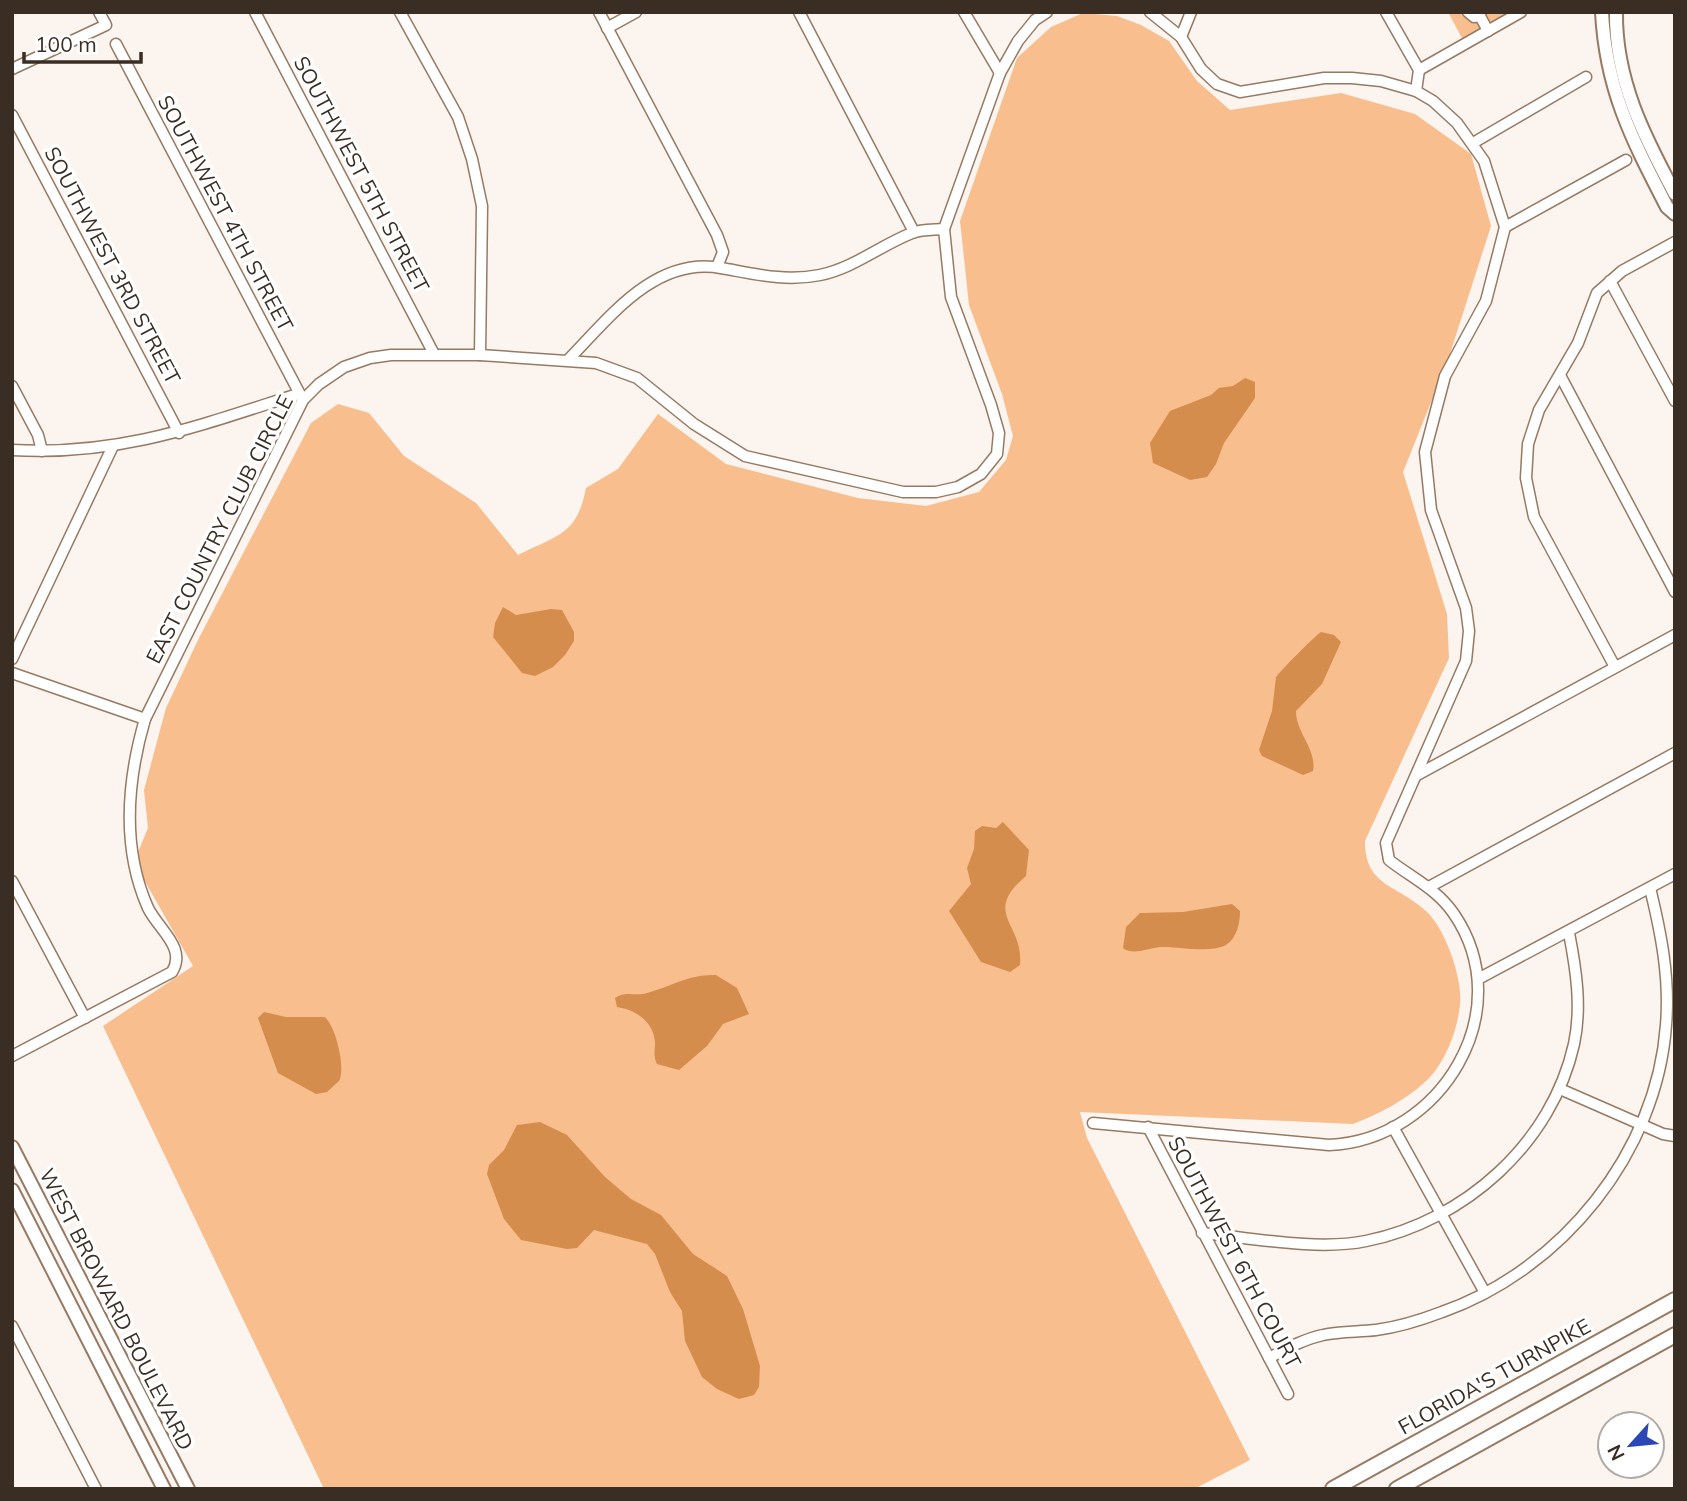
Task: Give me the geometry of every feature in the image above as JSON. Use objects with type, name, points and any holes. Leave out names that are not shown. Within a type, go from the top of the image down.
[{"type":"highway","name":"FLORIDA'S TURNPIKE","points":[[1333,1489],[1675,1300]]},
{"type":"highway","points":[[1397,1489],[1675,1335]]},
{"type":"main road","points":[[1602,12],[1604,51],[1613,92],[1633,140],[1669,186]]},
{"type":"main road","points":[[1616,12],[1620,65],[1628,96],[1648,145],[1669,186],[1675,214]]},
{"type":"main road","name":"WEST BROWARD BOULEVARD","points":[[12,1147],[188,1488]]},
{"type":"main road","name":"WEST BROWARD BOULEVARD","points":[[12,1190],[164,1489]]},
{"type":"main road","points":[[154,1469],[188,1488]]},
{"type":"street","points":[[12,69],[106,25],[99,12]]},
{"type":"street","name":"SOUTHWEST 5TH STREET","points":[[255,12],[434,354]]},
{"type":"street","points":[[400,12],[457,117],[472,159],[482,206],[480,355]]},
{"type":"street","points":[[599,12],[717,235],[723,252],[717,267]]},
{"type":"street","points":[[607,28],[636,12]]},
{"type":"street","points":[[799,12],[914,232]]},
{"type":"street","points":[[964,12],[1000,73]]},
{"type":"street","name":"EAST COUNTRY CLUB CIRCLE","points":[[85,1018],[172,972],[178,963],[179,954],[149,908],[130,841],[133,761],[145,719],[300,397],[357,363],[391,355],[480,355],[605,365],[638,378],[694,424],[745,456],[903,492],[936,492],[958,487],[981,474],[997,454],[999,433],[951,297],[944,229],[1000,73],[1018,41],[1035,20],[1047,12]]},
{"type":"street","points":[[1093,1123],[1329,1145],[1366,1140],[1393,1128],[1427,1106],[1454,1076],[1471,1041],[1479,1008],[1478,979],[1465,935],[1454,915],[1429,887],[1396,865],[1386,853],[1386,843],[1466,660],[1469,631],[1466,608],[1431,510],[1425,452],[1445,376],[1486,301],[1505,227],[1484,161],[1473,143],[1433,101],[1416,91],[1381,81],[1324,78],[1240,92],[1217,83],[1201,69],[1181,37],[1150,12]]},
{"type":"street","points":[[1181,37],[1191,12]]},
{"type":"street","points":[[1386,12],[1419,69],[1416,91]]},
{"type":"street","points":[[1468,12],[1474,17],[1482,14],[1488,31]]},
{"type":"street","points":[[1419,69],[1521,12]]},
{"type":"street","name":"SOUTHWEST 4TH STREET","points":[[116,44],[300,397]]},
{"type":"street","points":[[1473,143],[1587,77]]},
{"type":"street","name":"SOUTHWEST 3RD STREET","points":[[12,115],[179,433]]},
{"type":"street","points":[[1505,227],[1626,160]]},
{"type":"street","points":[[568,360],[636,292],[657,278],[697,267],[717,267],[789,279],[823,274],[854,263],[914,232],[944,229]]},
{"type":"street","points":[[1615,667],[1534,517],[1526,478],[1528,444],[1539,410],[1560,377],[1597,293],[1610,281],[1675,242]]},
{"type":"street","points":[[1610,281],[1675,401]]},
{"type":"street","points":[[1560,377],[1675,592]]},
{"type":"street","points":[[12,386],[38,435],[42,452]]},
{"type":"street","points":[[12,450],[42,452],[112,448],[179,433],[300,397]]},
{"type":"street","points":[[12,659],[112,448]]},
{"type":"street","points":[[1416,775],[1675,635]]},
{"type":"street","points":[[12,673],[145,719]]},
{"type":"street","points":[[1429,887],[1675,753]]},
{"type":"street","points":[[1478,979],[1569,933],[1675,874]]},
{"type":"street","points":[[12,881],[85,1018],[12,1056]]},
{"type":"street","points":[[1269,1358],[1324,1334],[1399,1326],[1446,1311],[1484,1292],[1531,1263],[1580,1219],[1617,1172],[1641,1124],[1659,1068],[1671,987],[1650,888]]},
{"type":"street","points":[[1202,1233],[1329,1244],[1363,1242],[1391,1235],[1441,1213],[1469,1197],[1510,1163],[1533,1135],[1560,1089],[1574,1042],[1577,1000],[1577,972],[1569,933]]},
{"type":"street","points":[[1560,1089],[1675,1136]]},
{"type":"street","name":"SOUTHWEST 6TH COURT","points":[[1148,1127],[1288,1394]]},
{"type":"street","points":[[1393,1128],[1484,1292]]},
{"type":"street","points":[[12,1326],[96,1489]]},
{"type":"shaded area","points":[[1448,12],[1506,12],[1507,15],[1463,40]]},
{"type":"shaded area","points":[[1083,13],[1117,16],[1141,25],[1169,41],[1197,81],[1230,110],[1341,93],[1415,114],[1471,154],[1491,226],[1448,360],[1403,472],[1447,614],[1449,658],[1365,841],[1370,868],[1385,883],[1426,911],[1446,941],[1456,968],[1460,994],[1459,1014],[1449,1046],[1433,1074],[1418,1088],[1392,1106],[1353,1124],[1080,1112],[1087,1138],[1250,1460],[1194,1489],[324,1489],[103,1026],[193,966],[134,862],[148,828],[144,790],[166,708],[198,640],[311,423],[338,404],[369,413],[404,456],[476,503],[518,555],[564,532],[571,525],[582,504],[586,488],[618,469],[658,414],[726,464],[858,498],[926,506],[979,492],[1006,460],[1013,436],[1002,394],[969,305],[960,221],[1017,58],[1051,27]]},
{"type":"shaded area","points":[[1245,378],[1255,382],[1255,398],[1224,443],[1216,464],[1207,477],[1190,480],[1153,463],[1150,443],[1170,411],[1211,395],[1219,388],[1233,386]]},
{"type":"shaded area","points":[[503,607],[516,615],[551,609],[562,610],[574,632],[574,641],[553,667],[535,676],[522,673],[493,637],[495,623]]},
{"type":"shaded area","points":[[1321,632],[1334,635],[1341,642],[1322,684],[1296,711],[1299,727],[1313,763],[1313,771],[1303,775],[1262,756],[1259,750],[1272,711],[1276,677]]},
{"type":"shaded area","points":[[1003,822],[1029,850],[1026,876],[1013,889],[1005,910],[1020,951],[1020,965],[1010,972],[981,962],[949,911],[971,884],[967,868],[974,849],[975,831],[982,826],[996,828]]},
{"type":"shaded area","points":[[1232,904],[1240,911],[1237,930],[1230,942],[1219,948],[1160,947],[1136,951],[1123,948],[1126,927],[1140,913],[1183,912]]},
{"type":"shaded area","points":[[716,975],[737,988],[749,1014],[723,1024],[707,1046],[679,1070],[657,1064],[651,1028],[637,1014],[617,1007],[615,998],[623,994],[647,993],[697,976]]},
{"type":"shaded area","points":[[264,1012],[286,1017],[325,1017],[339,1048],[339,1081],[327,1092],[316,1094],[278,1073],[258,1018]]},
{"type":"shaded area","points":[[540,1122],[567,1135],[605,1177],[631,1199],[661,1215],[693,1254],[727,1276],[743,1309],[760,1366],[759,1387],[754,1395],[739,1399],[717,1389],[702,1377],[685,1341],[682,1311],[670,1292],[655,1254],[647,1244],[594,1230],[577,1248],[567,1249],[521,1240],[504,1219],[487,1174],[489,1165],[504,1150],[517,1125]]}]
